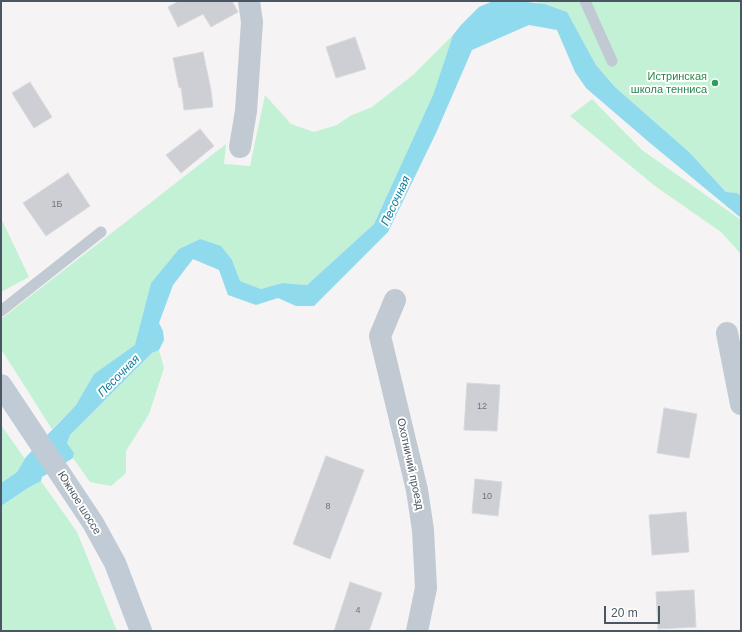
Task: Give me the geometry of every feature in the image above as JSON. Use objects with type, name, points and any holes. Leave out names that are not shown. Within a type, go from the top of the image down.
[{"type":"main road","name":"Южное шоссе","points":[[1,385],[93,523],[115,563],[141,631]]},
{"type":"street","points":[[240,148],[246,111],[252,22],[249,1]]},
{"type":"street","name":"Охотничий проезд","points":[[395,300],[380,336],[417,490],[423,530],[426,588],[417,631]]},
{"type":"street","points":[[727,332],[741,404]]},
{"type":"lane","points":[[585,1],[612,61]]},
{"type":"lane","points":[[1,311],[101,232]]},
{"type":"green space","points":[[540,1],[741,1],[741,196],[737,193],[726,192],[689,152],[615,87],[596,65],[567,12],[545,4],[537,3]]},
{"type":"green space","points":[[453,35],[433,95],[374,224],[307,285],[282,283],[261,289],[240,281],[232,260],[200,239],[179,249],[151,283],[136,345],[94,374],[76,405],[52,429],[1,349],[1,319],[226,144],[224,164],[250,166],[265,95],[291,124],[314,132],[337,125],[350,116],[372,107],[413,75]]},
{"type":"green space","points":[[592,99],[642,150],[741,220],[741,254],[721,232],[655,186],[570,116]]},
{"type":"green space","points":[[1,218],[29,277],[1,292]]},
{"type":"green space","points":[[159,350],[164,368],[149,414],[126,451],[126,473],[111,486],[90,482],[73,458],[74,453],[67,443],[70,435],[152,353]]},
{"type":"green space","points":[[1,425],[25,459],[17,472],[1,483]]},
{"type":"green space","points":[[41,481],[77,532],[117,631],[1,631],[1,506]]},
{"type":"water","name":"Песочная","points":[[493,1],[517,1],[545,4],[567,12],[596,65],[615,87],[689,152],[726,192],[737,193],[741,196],[741,218],[586,88],[575,72],[557,30],[529,25],[472,50],[436,133],[388,232],[314,306],[296,306],[278,298],[256,305],[228,295],[219,270],[193,259],[173,285],[159,323],[163,331],[164,340],[159,350],[152,353],[70,435],[67,443],[74,453],[73,458],[42,477],[41,481],[1,506],[1,483],[17,472],[26,457],[76,405],[94,374],[135,345],[151,283],[179,249],[200,239],[221,246],[232,260],[240,281],[261,289],[282,283],[307,285],[374,224],[433,95],[453,35],[479,7]]},
{"type":"building","points":[[179,1],[232,1],[238,12],[211,27],[203,14],[178,27],[168,7]]},
{"type":"building","points":[[355,37],[366,69],[336,78],[326,47]]},
{"type":"building","points":[[203,52],[213,107],[184,110],[181,87],[179,88],[173,58]]},
{"type":"building","points":[[30,82],[52,117],[34,128],[12,93]]},
{"type":"building","points":[[200,129],[214,146],[181,173],[166,155]]},
{"type":"building","points":[[68,173],[90,206],[46,236],[23,203]]},
{"type":"building","points":[[467,383],[500,385],[497,431],[464,430]]},
{"type":"building","points":[[664,408],[697,414],[689,458],[657,453]]},
{"type":"building","points":[[326,456],[364,470],[330,559],[293,544]]},
{"type":"building","points":[[475,479],[502,482],[498,516],[472,513]]},
{"type":"building","points":[[686,512],[689,552],[652,555],[649,515]]},
{"type":"building","points":[[350,582],[382,593],[369,631],[334,631]]},
{"type":"building","points":[[694,590],[696,627],[658,629],[656,592]]},
{"type":"place","name":"Истринская школа тенниса","points":[[715,83]]}]
